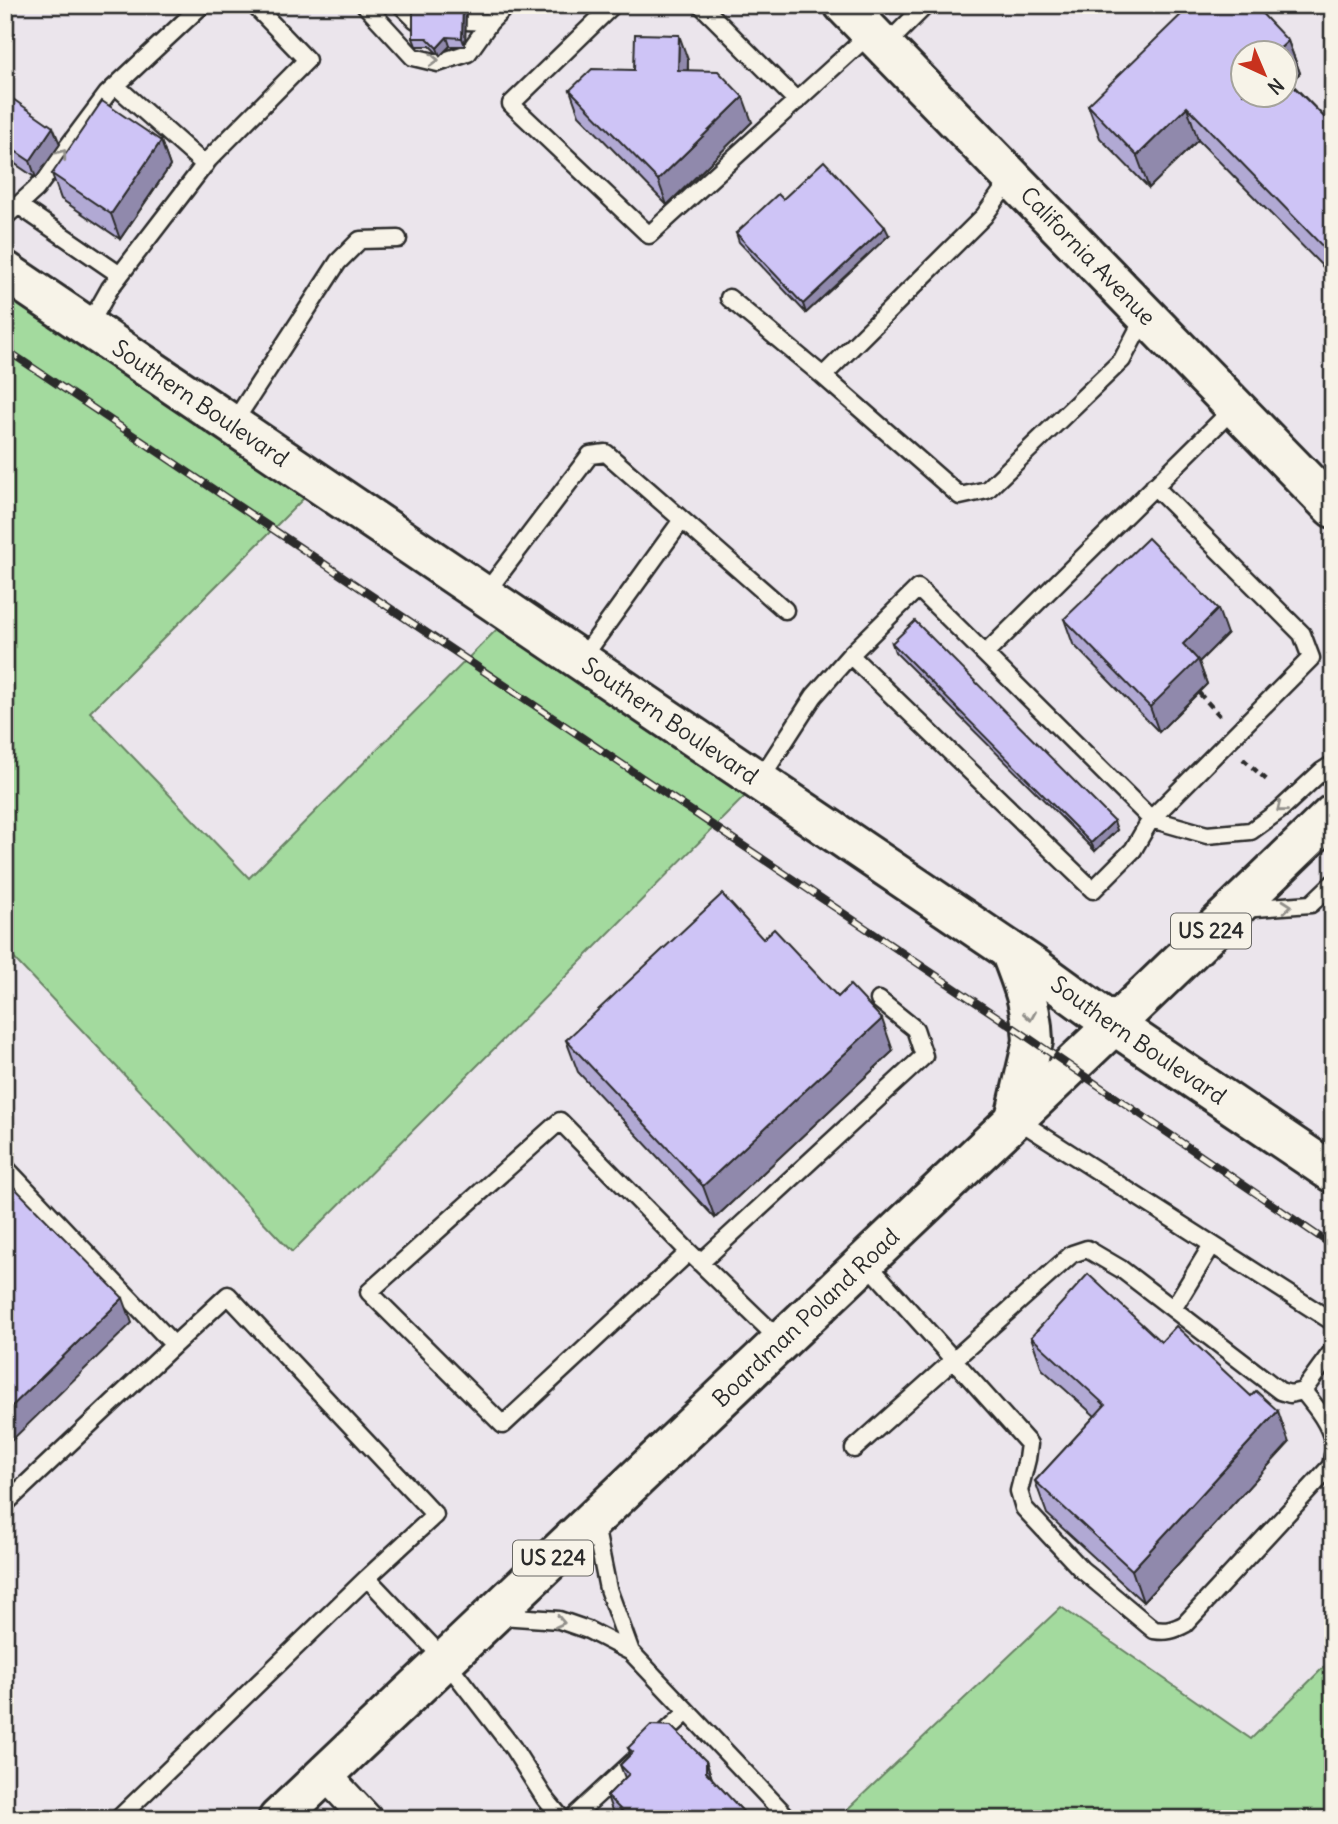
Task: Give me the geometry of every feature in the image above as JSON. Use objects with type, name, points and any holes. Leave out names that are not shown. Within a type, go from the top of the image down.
[{"type":"street","name":"California Avenue","points":[[844,5],[1333,508]]},
{"type":"street","name":"Southern Boulevard","points":[[5,271],[1010,951],[1333,1173]]},
{"type":"street","name":"Boardman Poland Road","points":[[278,1819],[1333,814]]},
{"type":"street","points":[[1010,951],[1026,992],[1033,1034],[1015,1118]]},
{"type":"street","points":[[325,1774],[367,1819]]},
{"type":"lane","points":[[5,217],[36,188],[107,94],[202,5]]},
{"type":"lane","points":[[88,327],[110,288],[205,165],[307,60],[254,5]]},
{"type":"lane","points":[[365,5],[414,57],[438,63],[468,53],[489,22],[506,5]]},
{"type":"lane","points":[[401,5],[416,20]]},
{"type":"lane","points":[[613,5],[511,104],[649,235],[797,101],[926,5]]},
{"type":"lane","points":[[701,5],[797,101]]},
{"type":"lane","points":[[466,20],[489,22]]},
{"type":"lane","points":[[116,86],[205,165]]},
{"type":"lane","points":[[823,376],[984,216],[1012,177]]},
{"type":"lane","points":[[18,205],[120,275]]},
{"type":"lane","points":[[232,425],[338,262],[360,240],[398,239]]},
{"type":"lane","points":[[729,298],[960,496],[987,490],[1122,360],[1146,315]]},
{"type":"lane","points":[[985,654],[1235,407]]},
{"type":"lane","points":[[484,595],[590,455],[606,453],[785,610]]},
{"type":"lane","points":[[850,655],[1093,890],[1133,850],[1151,819],[1311,657],[1303,634],[1154,486]]},
{"type":"lane","points":[[580,660],[682,520]]},
{"type":"lane","points":[[759,782],[814,696],[850,655],[918,589],[1151,819],[1207,835],[1251,831],[1333,764]]},
{"type":"lane","points":[[1233,910],[1311,904],[1333,883]]},
{"type":"lane","points":[[781,1341],[694,1258],[559,1121],[369,1292],[503,1425],[694,1258],[924,1056],[915,1029],[879,1000]]},
{"type":"lane","points":[[1015,1118],[1333,1322]]},
{"type":"lane","points":[[5,1167],[174,1345]]},
{"type":"lane","points":[[1173,1309],[1212,1245]]},
{"type":"lane","points":[[853,1448],[1072,1254],[1087,1249],[1121,1269],[1280,1391],[1290,1394],[1303,1391],[1333,1350]]},
{"type":"lane","points":[[865,1261],[1029,1444],[1019,1491],[1024,1508],[1081,1569],[1153,1630],[1164,1632],[1185,1624],[1332,1466],[1333,1455]]},
{"type":"lane","points":[[5,1504],[228,1295],[435,1515],[118,1819]]},
{"type":"lane","points":[[1303,1391],[1319,1411],[1333,1441]]},
{"type":"lane","points":[[594,1519],[608,1590],[631,1652]]},
{"type":"lane","points":[[367,1578],[445,1660],[513,1748],[544,1797],[562,1819]]},
{"type":"lane","points":[[492,1616],[559,1620],[588,1630],[631,1652],[789,1819]]},
{"type":"lane","points":[[571,1819],[687,1712]]},
{"type":"green space","points":[[5,271],[319,483],[90,712],[249,878],[512,614],[759,782],[292,1252],[5,949]]},
{"type":"green space","points":[[1061,1607],[1251,1739],[1333,1658],[1333,1819],[837,1819]]},
{"type":"building","points":[[413,5],[463,5],[462,38],[447,37],[437,48],[427,38],[413,38]]},
{"type":"building","points":[[1191,5],[1254,5],[1285,38],[1230,38],[1230,108],[1300,108],[1300,93],[1333,126],[1333,257],[1187,107],[1137,156],[1088,105]]},
{"type":"building","points":[[635,34],[679,35],[678,70],[718,71],[743,97],[658,180],[570,90],[592,69],[634,70]]},
{"type":"building","points":[[10,97],[53,127],[30,161],[5,144],[5,104]]},
{"type":"building","points":[[102,101],[161,141],[111,214],[52,174]]},
{"type":"building","points":[[824,161],[885,227],[803,304],[736,233],[778,194],[783,199]]},
{"type":"building","points":[[1148,538],[1218,609],[1183,644],[1198,660],[1150,707],[1064,619]]},
{"type":"building","points":[[915,621],[1114,821],[1091,843],[892,643]]},
{"type":"building","points":[[722,894],[763,939],[774,929],[838,997],[850,985],[882,1019],[703,1186],[566,1040]]},
{"type":"building","points":[[5,1178],[123,1298],[5,1413]]},
{"type":"building","points":[[1088,1274],[1161,1342],[1176,1326],[1251,1396],[1256,1391],[1278,1411],[1132,1570],[1035,1481],[1105,1405],[1031,1337]]},
{"type":"building","points":[[651,1725],[671,1726],[706,1761],[706,1772],[750,1819],[626,1819],[623,1815],[625,1814],[607,1796],[629,1774],[620,1765],[633,1752],[628,1748]]},
{"type":"railway","points":[[5,349],[1023,1034],[1333,1246]]}]
